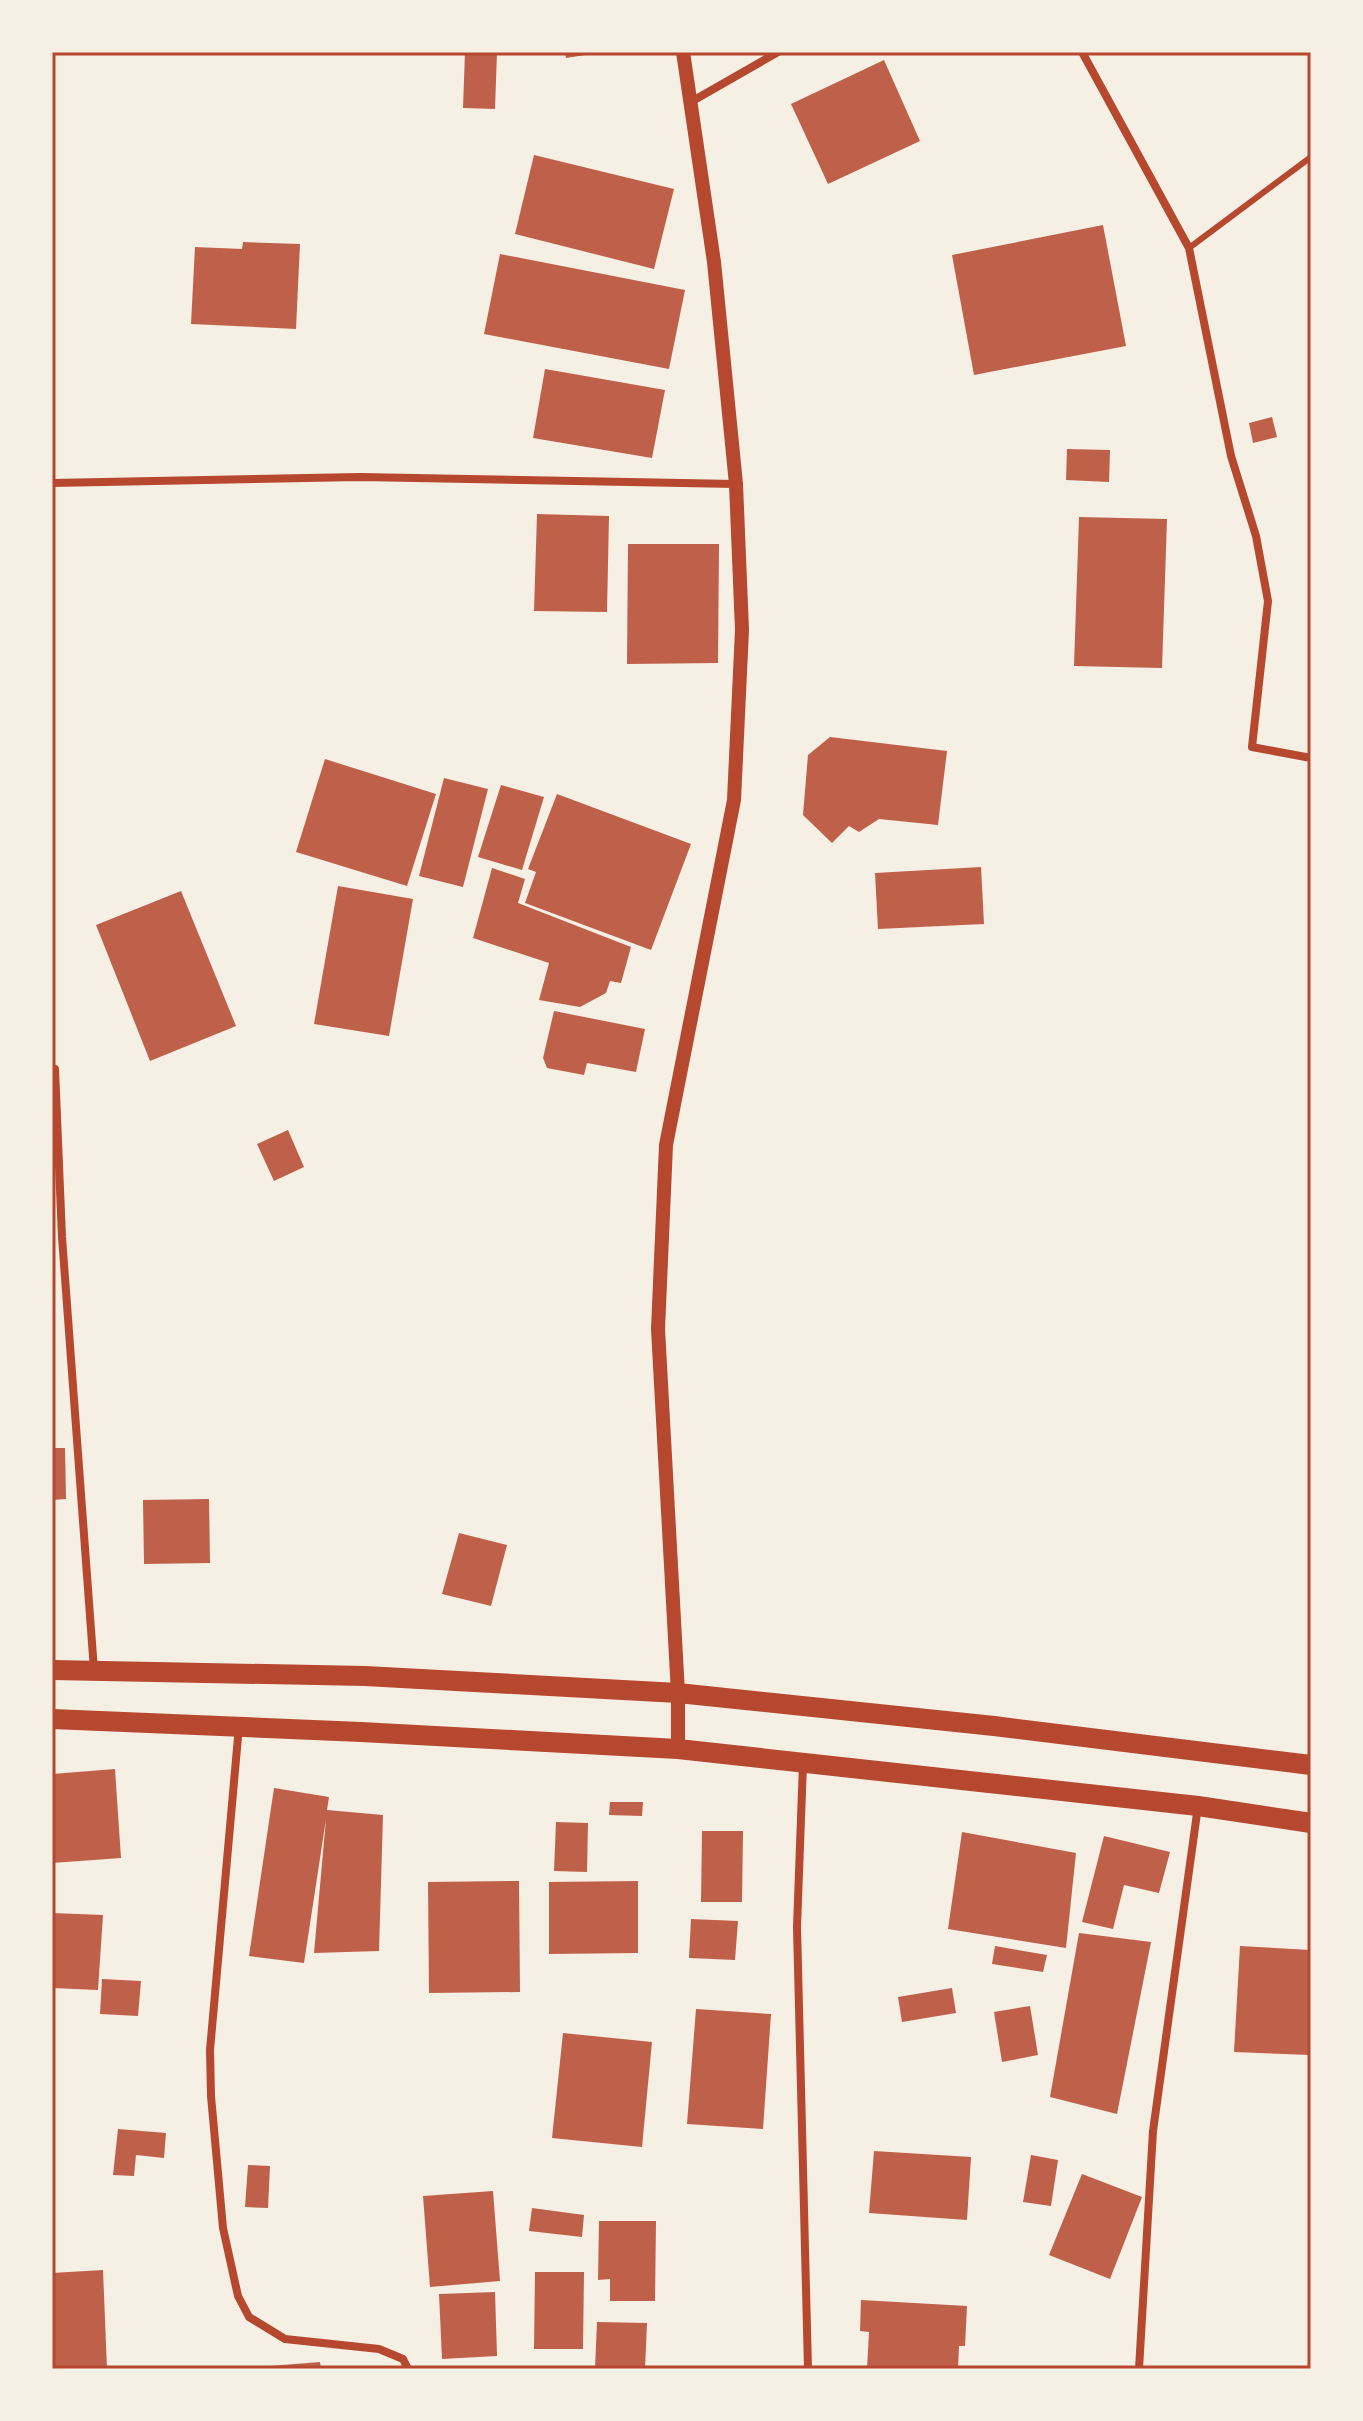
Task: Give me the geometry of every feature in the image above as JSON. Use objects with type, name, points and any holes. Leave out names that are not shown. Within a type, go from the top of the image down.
[{"type":"main road","points":[[52,1670],[365,1676],[678,1693],[994,1726],[1311,1765]]},
{"type":"main road","points":[[52,1719],[678,1749],[1198,1806],[1311,1823]]},
{"type":"street","points":[[678,1749],[678,1693],[658,1329],[665,1161],[734,800],[742,630],[736,484],[714,262],[683,52]]},
{"type":"street","points":[[689,103],[778,52]]},
{"type":"street","points":[[1082,52],[1189,248],[1231,456],[1256,536],[1268,601],[1252,747],[1311,758]]},
{"type":"street","points":[[52,483],[360,477],[736,484]]},
{"type":"street","points":[[55,1069],[62,1237],[94,1671]]},
{"type":"street","points":[[239,1726],[210,2050],[223,2228],[238,2296],[249,2317],[285,2339],[379,2349],[403,2359],[408,2369]]},
{"type":"street","points":[[803,1764],[797,1927],[808,2369]]},
{"type":"street","points":[[1139,2369],[1153,2131],[1198,1806]]},
{"type":"lane","points":[[1189,248],[1311,157]]},
{"type":"building","points":[[465,52],[497,52],[495,109],[463,108]]},
{"type":"building","points":[[565,52],[592,52],[592,54],[566,58]]},
{"type":"building","points":[[884,60],[920,141],[828,184],[791,104]]},
{"type":"building","points":[[534,155],[674,189],[654,269],[515,234]]},
{"type":"building","points":[[1103,225],[1126,346],[974,375],[952,255]]},
{"type":"building","points":[[243,242],[300,244],[296,329],[191,324],[195,247],[242,249]]},
{"type":"building","points":[[500,254],[685,290],[669,369],[484,334]]},
{"type":"building","points":[[545,369],[665,390],[652,458],[533,438]]},
{"type":"building","points":[[1272,417],[1277,437],[1253,443],[1249,423]]},
{"type":"building","points":[[1067,449],[1110,450],[1109,482],[1066,480]]},
{"type":"building","points":[[537,514],[609,516],[607,612],[534,611]]},
{"type":"building","points":[[1079,517],[1167,519],[1162,668],[1074,666]]},
{"type":"building","points":[[628,544],[719,544],[718,663],[627,664]]},
{"type":"building","points":[[830,737],[947,751],[938,825],[879,819],[859,832],[849,826],[832,843],[803,815],[808,755]]},
{"type":"building","points":[[325,759],[436,794],[407,886],[296,852]]},
{"type":"building","points":[[444,778],[488,789],[463,887],[419,876]]},
{"type":"building","points":[[501,785],[544,797],[522,870],[478,857]]},
{"type":"building","points":[[557,794],[691,844],[651,950],[525,903],[536,872],[528,869]]},
{"type":"building","points":[[981,867],[984,924],[878,929],[875,873]]},
{"type":"building","points":[[492,868],[525,879],[518,903],[631,947],[621,983],[610,981],[606,993],[580,1007],[539,1000],[549,963],[473,938]]},
{"type":"building","points":[[338,886],[413,899],[389,1036],[314,1024]]},
{"type":"building","points":[[181,891],[236,1026],[150,1061],[96,925]]},
{"type":"building","points":[[554,1011],[645,1029],[636,1072],[587,1063],[584,1075],[547,1068],[543,1058]]},
{"type":"building","points":[[288,1130],[304,1167],[274,1181],[257,1144]]},
{"type":"building","points":[[52,1448],[65,1448],[66,1499],[52,1500]]},
{"type":"building","points":[[209,1499],[210,1563],[144,1564],[143,1500]]},
{"type":"building","points":[[459,1533],[507,1545],[491,1606],[442,1594]]},
{"type":"building","points":[[115,1769],[121,1858],[52,1863],[52,1774]]},
{"type":"building","points":[[274,1788],[329,1797],[327,1810],[383,1815],[379,1951],[314,1953],[326,1819],[304,1963],[249,1956]]},
{"type":"building","points":[[610,1802],[643,1802],[642,1816],[609,1815]]},
{"type":"building","points":[[556,1822],[588,1823],[587,1872],[554,1871]]},
{"type":"building","points":[[702,1831],[743,1831],[742,1902],[701,1902]]},
{"type":"building","points":[[962,1832],[1076,1853],[1066,1948],[948,1929]]},
{"type":"building","points":[[1104,1836],[1170,1852],[1159,1893],[1124,1885],[1113,1929],[1082,1922]]},
{"type":"building","points":[[519,1881],[520,1992],[429,1993],[428,1882]]},
{"type":"building","points":[[638,1881],[638,1953],[549,1954],[549,1882]]},
{"type":"building","points":[[52,1913],[103,1915],[98,1990],[52,1988]]},
{"type":"building","points":[[691,1919],[738,1921],[735,1960],[689,1958]]},
{"type":"building","points":[[1079,1933],[1151,1942],[1117,2114],[1050,2097]]},
{"type":"building","points":[[995,1946],[1047,1955],[1043,1972],[992,1964]]},
{"type":"building","points":[[1240,1946],[1311,1950],[1311,2055],[1234,2052]]},
{"type":"building","points":[[102,1979],[141,1981],[138,2016],[100,2014]]},
{"type":"building","points":[[952,1988],[956,2013],[902,2022],[898,1997]]},
{"type":"building","points":[[1030,2006],[1038,2055],[1002,2062],[994,2012]]},
{"type":"building","points":[[696,2009],[771,2014],[763,2129],[687,2124]]},
{"type":"building","points":[[563,2033],[652,2042],[642,2147],[552,2138]]},
{"type":"building","points":[[118,2129],[166,2133],[164,2158],[136,2155],[134,2176],[113,2175]]},
{"type":"building","points":[[874,2151],[971,2157],[967,2220],[869,2213]]},
{"type":"building","points":[[1031,2155],[1058,2160],[1051,2206],[1023,2202]]},
{"type":"building","points":[[248,2165],[270,2166],[268,2208],[245,2207]]},
{"type":"building","points":[[1082,2174],[1142,2197],[1110,2279],[1049,2255]]},
{"type":"building","points":[[493,2191],[500,2281],[430,2287],[423,2196]]},
{"type":"building","points":[[532,2208],[584,2215],[582,2237],[529,2231]]},
{"type":"building","points":[[599,2221],[656,2221],[655,2301],[610,2301],[610,2279],[598,2280]]},
{"type":"building","points":[[103,2270],[107,2369],[52,2369],[52,2273]]},
{"type":"building","points":[[535,2272],[584,2272],[583,2349],[534,2349]]},
{"type":"building","points":[[495,2292],[497,2356],[442,2359],[439,2294]]},
{"type":"building","points":[[861,2300],[967,2306],[965,2346],[959,2346],[958,2369],[867,2369],[869,2332],[860,2331]]},
{"type":"building","points":[[597,2322],[647,2323],[645,2369],[595,2369]]},
{"type":"building","points":[[320,2362],[321,2369],[257,2367]]}]
